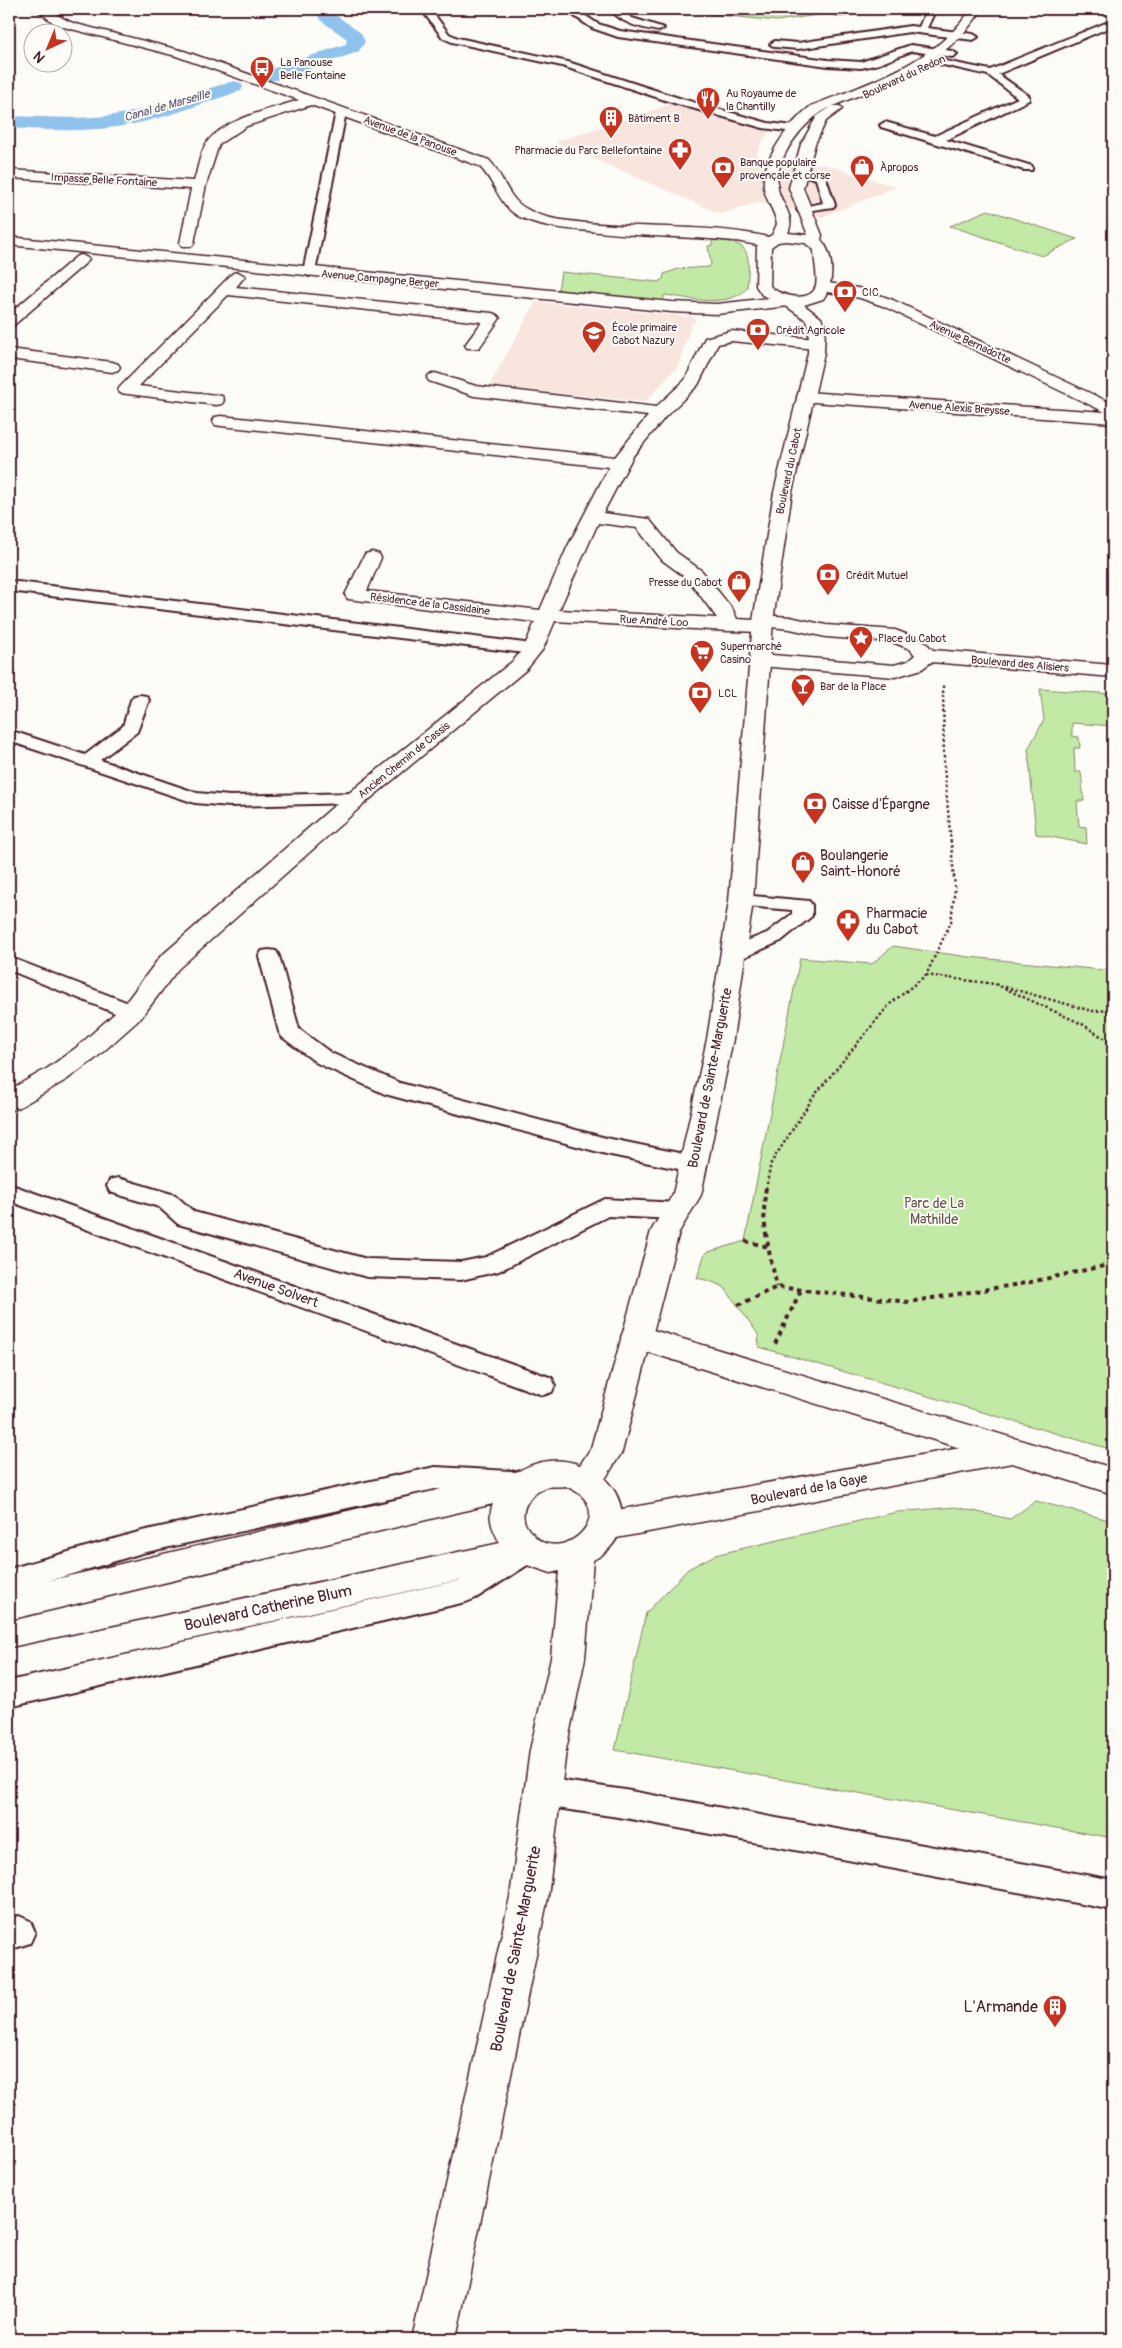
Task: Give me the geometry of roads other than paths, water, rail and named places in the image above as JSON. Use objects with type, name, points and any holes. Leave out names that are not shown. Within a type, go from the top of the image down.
[{"type":"street","name":"Avenue de la Panouse","points":[[42,9],[60,23],[180,53],[484,163],[494,171],[508,202],[518,210],[542,220],[641,232],[772,239]]},
{"type":"street","name":"Boulevard du Redon","points":[[796,188],[808,144],[821,119],[828,113],[935,57],[959,35],[976,9]]},
{"type":"street","name":"Boulevard du Redon","points":[[772,239],[783,232],[785,221],[771,187],[776,168],[779,157],[794,129],[805,116],[815,109],[935,57],[952,54],[976,34]]},
{"type":"street","points":[[187,243],[200,185],[213,142],[243,123],[312,100]]},
{"type":"street","points":[[794,129],[811,139]]},
{"type":"street","points":[[776,168],[784,172],[788,183],[796,188],[803,210],[815,235],[812,241]]},
{"type":"street","name":"Impasse Belle Fontaine","points":[[9,174],[200,185]]},
{"type":"street","points":[[765,291],[764,246],[772,239],[794,237],[812,241],[821,250],[823,287],[818,295],[812,299],[789,301]]},
{"type":"street","name":"Avenue Campagne Berger","points":[[9,241],[672,307],[717,309],[789,301]]},
{"type":"street","points":[[9,252],[82,259],[9,322]]},
{"type":"street","points":[[216,400],[126,390],[249,265]]},
{"type":"street","name":"Avenue Bernadotte","points":[[823,287],[863,294],[888,303],[1113,410]]},
{"type":"street","points":[[224,290],[492,318],[473,345]]},
{"type":"street","points":[[765,291],[789,301],[813,318]]},
{"type":"street","points":[[752,304],[754,299],[765,291]]},
{"type":"street","name":"Boulevard du Cabot","points":[[763,624],[783,492],[805,397],[816,360],[817,329],[813,318],[817,311],[812,299]]},
{"type":"street","name":"Ancien Chemin de Cassis","points":[[9,1102],[57,1074],[86,1053],[132,1012],[169,963],[357,798],[520,665],[533,649],[576,548],[594,517],[625,454],[660,412],[692,382],[707,346],[711,341],[730,336],[816,344]]},
{"type":"street","points":[[9,354],[112,367]]},
{"type":"street","points":[[435,378],[474,391],[660,412]]},
{"type":"street","name":"Avenue Alexis Breysse","points":[[805,397],[1113,418]]},
{"type":"street","points":[[221,421],[621,463]]},
{"type":"street","points":[[594,517],[643,523],[669,556],[695,575],[726,614],[730,625]]},
{"type":"street","name":"Résidence de la Cassidaine","points":[[372,558],[355,594],[546,616]]},
{"type":"street","name":"Rue André Loo","points":[[546,616],[730,625],[763,624]]},
{"type":"street","points":[[760,660],[894,670],[915,665],[927,656],[917,645],[895,636],[826,631],[790,623],[763,624]]},
{"type":"street","name":"Boulevard de Sainte-Marguerite","points":[[586,1481],[606,1452],[665,1231],[687,1195],[720,1039],[741,901],[763,624]]},
{"type":"street","name":"Boulevard des Alisiers","points":[[927,656],[1019,669],[1113,671]]},
{"type":"street","name":"Boulevard de la Gaye","points":[[636,1337],[1113,1481]]},
{"type":"street","name":"Boulevard de la Gaye","points":[[606,1526],[1011,1451]]},
{"type":"street","points":[[9,1605],[524,1482],[544,1474],[566,1474],[586,1481],[599,1492],[607,1507],[606,1526],[595,1544],[577,1555],[551,1558],[527,1551],[512,1535],[506,1517],[510,1498],[524,1482]]},
{"type":"street","name":"Boulevard Catherine Blum","points":[[9,1664],[527,1551]]},
{"type":"street","name":"Boulevard de Sainte-Marguerite","points":[[434,2339],[529,1897],[548,1750],[568,1658],[577,1555]]},
{"type":"lane","points":[[426,9],[446,36],[455,40],[565,64],[678,101],[767,126],[794,129]]},
{"type":"lane","points":[[569,9],[595,26],[618,34],[828,63],[861,65],[876,62],[911,48],[991,73],[1025,98],[936,140]]},
{"type":"lane","points":[[615,9],[621,16],[630,20],[646,26],[666,29]]},
{"type":"lane","points":[[922,30],[931,9]]},
{"type":"lane","points":[[991,73],[1113,23]]},
{"type":"lane","points":[[764,42],[798,46],[910,29],[959,35],[976,34]]},
{"type":"lane","points":[[309,272],[341,112]]},
{"type":"lane","points":[[885,125],[1028,168]]},
{"type":"lane","points":[[801,171],[821,178],[829,205],[803,210]]},
{"type":"lane","points":[[9,586],[533,649]]},
{"type":"lane","points":[[88,762],[132,728],[140,700]]},
{"type":"lane","points":[[9,735],[195,798],[230,801],[357,798]]},
{"type":"lane","points":[[733,954],[774,937],[802,916],[802,905],[741,901]]},
{"type":"lane","points":[[269,956],[289,1032],[324,1058],[393,1089],[606,1146],[693,1164]]},
{"type":"lane","points":[[9,963],[132,1012]]},
{"type":"lane","points":[[118,1186],[167,1201],[186,1218],[367,1268],[461,1270],[491,1265],[605,1207],[677,1211]]},
{"type":"lane","name":"Avenue Solvert","points":[[9,1192],[543,1385]]},
{"type":"lane","points":[[9,1581],[142,1542],[435,1478],[524,1482]]},
{"type":"lane","points":[[9,1694],[466,1590],[527,1551]]},
{"type":"lane","points":[[544,1792],[635,1806],[1113,1895]]},
{"type":"waterway","name":"Canal de Marseille","points":[[269,76],[352,48],[356,42],[355,37],[326,16],[323,9]]},
{"type":"waterway","name":"Canal de Marseille","points":[[9,122],[76,124],[116,121],[161,111],[234,87]]},
{"type":"place","name":"La Panouse Belle Fontaine","points":[[262,89]]},
{"type":"place","name":"Au Royaume de la Chantilly","points":[[708,120]]},
{"type":"place","name":"Bâtiment B","points":[[611,139]]},
{"type":"place","name":"Pharmacie du Parc Bellefontaine","points":[[680,171]]},
{"type":"place","name":"Àpropos","points":[[862,188]]},
{"type":"place","name":"Banque populaire provençale et corse","points":[[723,189]]},
{"type":"place","name":"CIC","points":[[845,313]]},
{"type":"place","name":"Crédit Agricole","points":[[758,351]]},
{"type":"place","name":"École primaire Cabot Nazury","points":[[594,354]]},
{"type":"place","name":"Crédit Mutuel","points":[[828,596]]},
{"type":"place","name":"Presse du Cabot","points":[[739,603]]},
{"type":"place","name":"Place du Cabot","points":[[861,659]]},
{"type":"place","name":"Supermarché Casino","points":[[702,673]]},
{"type":"place","name":"Bar de la Place","points":[[803,707]]},
{"type":"place","name":"LCL","points":[[700,714]]},
{"type":"place","name":"Caisse d'Épargne","points":[[815,825]]},
{"type":"place","name":"Boulangerie Saint-Honoré","points":[[803,884]]},
{"type":"place","name":"Pharmacie du Cabot","points":[[848,942]]},
{"type":"place","name":"L'Armande","points":[[1055,2028]]},
{"type":"park label","name":"Parc de La Mathilde","points":[[934,1212]]}]
